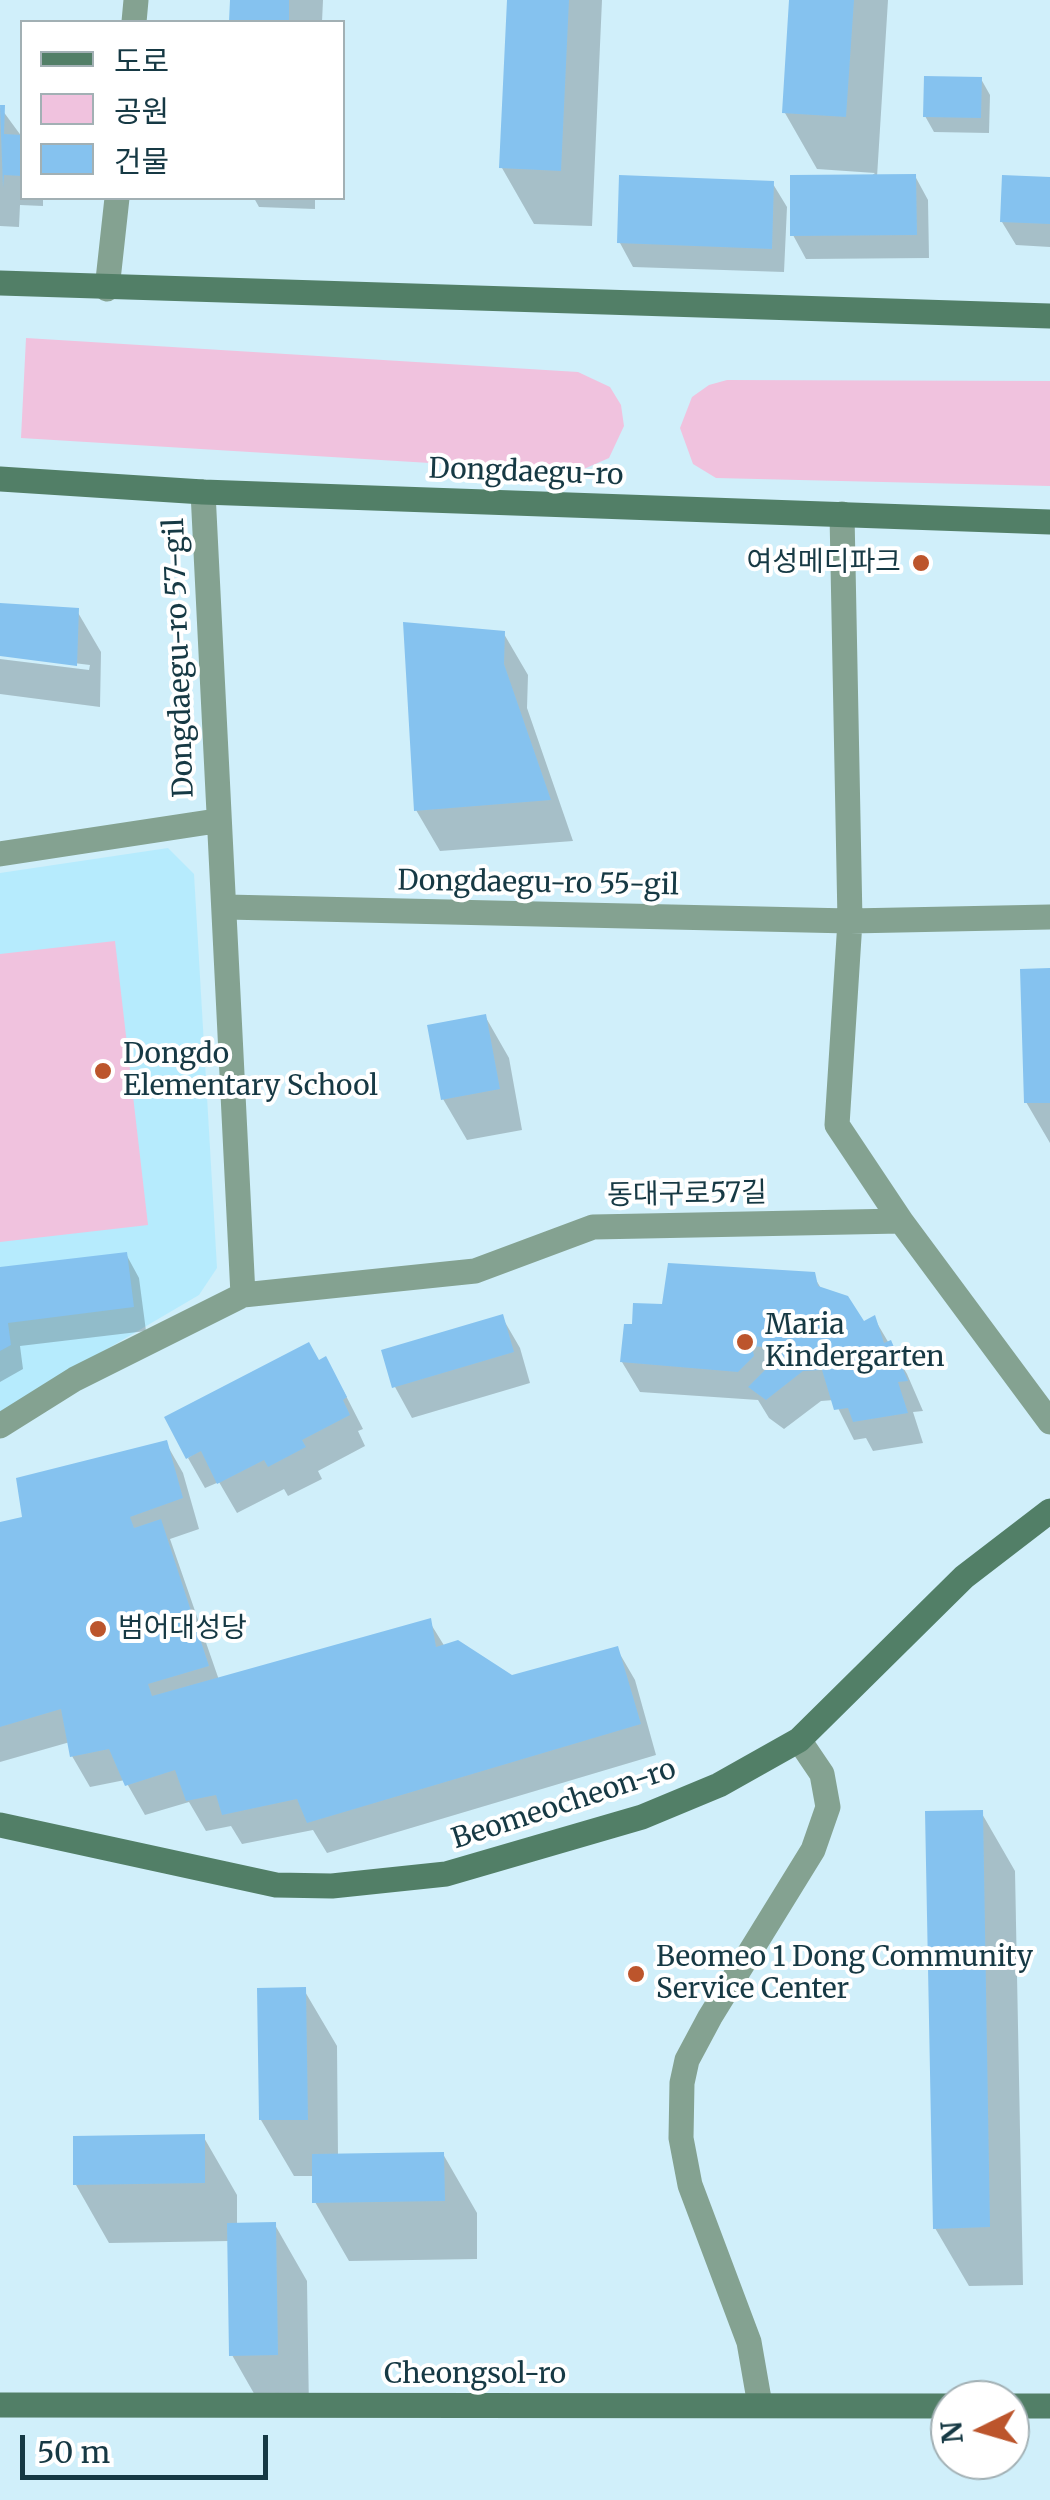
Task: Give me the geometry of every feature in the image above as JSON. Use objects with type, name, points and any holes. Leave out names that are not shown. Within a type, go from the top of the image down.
[{"type":"main road","points":[[0,283],[107,290],[1050,316]]},
{"type":"main road","name":"Dongdaegu-ro","points":[[0,479],[203,492],[1050,522]]},
{"type":"main road","name":"Beomeocheon-ro","points":[[0,1824],[276,1885],[405,1880],[446,1874],[642,1818],[720,1785],[799,1740],[964,1577],[1050,1511]]},
{"type":"main road","name":"Cheongsol-ro","points":[[0,2405],[930,2406]]},
{"type":"street","points":[[107,290],[116,200]]},
{"type":"street","name":"Dongdaegu-ro 57-gil","points":[[203,492],[216,821],[226,907],[244,1295]]},
{"type":"street","points":[[842,514],[850,921],[837,1125],[901,1221],[1050,1422]]},
{"type":"street","name":"Dongdaegu-ro 57-gil","points":[[0,854],[216,821]]},
{"type":"street","name":"Dongdaegu-ro 55-gil","points":[[226,907],[850,921],[1050,917]]},
{"type":"street","name":"동대구로57길","points":[[244,1295],[475,1270],[593,1226],[901,1221]]},
{"type":"street","points":[[0,1426],[75,1379],[244,1295]]},
{"type":"street","points":[[760,2406],[750,2342],[690,2185],[682,2138],[682,2083],[687,2060],[710,2017],[813,1850],[828,1806],[822,1774],[799,1740]]},
{"type":"shaded area","name":"Dongdo Elementary School","points":[[168,848],[194,874],[217,1268],[199,1295],[0,1412],[0,873]]},
{"type":"green space","points":[[26,338],[578,372],[610,387],[621,405],[624,426],[609,458],[577,472],[21,438]]},
{"type":"green space","points":[[727,380],[1050,381],[1050,486],[716,478],[693,464],[680,428],[692,397],[709,385]]},
{"type":"green space","points":[[115,941],[148,1225],[0,1242],[0,954]]},
{"type":"building","points":[[230,0],[289,0],[289,20],[229,20]]},
{"type":"building","points":[[507,0],[569,0],[561,171],[499,168]]},
{"type":"building","points":[[789,0],[854,0],[846,117],[782,113]]},
{"type":"building","points":[[924,76],[982,77],[981,118],[923,117]]},
{"type":"building","points":[[0,105],[5,105],[4,134],[20,135],[20,176],[4,175],[3,188]]},
{"type":"building","points":[[916,174],[917,235],[790,236],[790,175]]},
{"type":"building","points":[[619,175],[774,181],[772,249],[617,243]]},
{"type":"building","points":[[1002,175],[1050,177],[1050,224],[1000,222]]},
{"type":"building","points":[[0,603],[79,608],[77,666],[0,656]]},
{"type":"building","points":[[403,622],[505,631],[504,664],[551,800],[414,811]]},
{"type":"building","points":[[1050,968],[1050,1103],[1024,1103],[1020,969]]},
{"type":"building","points":[[486,1014],[500,1089],[441,1100],[427,1025]]},
{"type":"building","points":[[127,1252],[134,1307],[8,1323],[11,1345],[0,1351],[0,1267]]},
{"type":"building","points":[[668,1263],[815,1272],[818,1286],[848,1296],[864,1321],[875,1315],[884,1343],[891,1340],[908,1381],[898,1382],[908,1413],[853,1422],[848,1408],[834,1410],[822,1370],[803,1371],[766,1400],[748,1387],[786,1349],[752,1346],[754,1356],[738,1372],[620,1362],[624,1324],[632,1324],[633,1303],[662,1304]]},
{"type":"building","points":[[503,1314],[514,1352],[392,1388],[381,1350]]},
{"type":"building","points":[[309,1342],[319,1360],[326,1356],[347,1397],[343,1400],[350,1415],[302,1440],[306,1447],[268,1467],[264,1460],[217,1484],[201,1451],[186,1459],[164,1417]]},
{"type":"building","name":"범어대성당","points":[[167,1440],[183,1498],[130,1517],[134,1528],[161,1519],[209,1666],[148,1684],[152,1696],[431,1618],[436,1647],[458,1640],[512,1675],[618,1646],[641,1724],[307,1823],[297,1799],[222,1815],[216,1795],[186,1801],[175,1770],[125,1786],[109,1749],[70,1757],[61,1709],[0,1727],[0,1522],[22,1517],[16,1478]]},
{"type":"building","points":[[983,1810],[990,2227],[933,2229],[925,1811]]},
{"type":"building","points":[[306,1987],[308,2120],[259,2120],[257,1988]]},
{"type":"building","points":[[205,2134],[205,2183],[73,2185],[73,2136]]},
{"type":"building","points":[[444,2152],[445,2201],[312,2203],[312,2154]]},
{"type":"building","points":[[276,2222],[278,2355],[229,2356],[227,2223]]},
{"type":"place","name":"여성메디파크","points":[[921,563]]},
{"type":"place","name":"Dongdo Elementary School","points":[[103,1071]]},
{"type":"place","name":"Maria Kindergarten","points":[[745,1342]]},
{"type":"place","name":"범어대성당","points":[[98,1629]]},
{"type":"place","name":"Beomeo 1 Dong Community Service Center","points":[[636,1974]]}]
